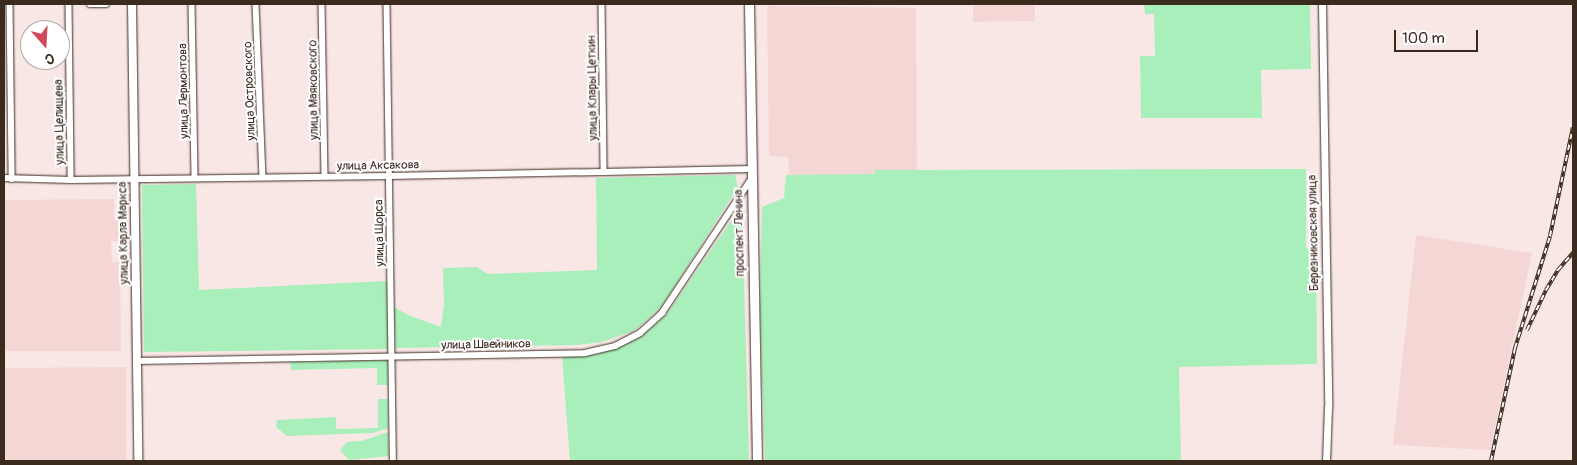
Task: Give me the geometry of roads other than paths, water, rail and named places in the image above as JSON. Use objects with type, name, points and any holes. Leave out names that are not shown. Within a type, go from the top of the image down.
[{"type":"main road","name":"улица Карла Маркса","points":[[132,4],[138,461]]},
{"type":"main road","name":"проспект Ленина","points":[[749,4],[757,461]]},
{"type":"street","points":[[10,4],[12,179]]},
{"type":"street","name":"улица Целищева","points":[[69,4],[71,180]]},
{"type":"street","points":[[90,4],[106,4]]},
{"type":"street","name":"улица Лермонтова","points":[[192,4],[195,178]]},
{"type":"street","name":"улица Островского","points":[[256,4],[263,177]]},
{"type":"street","name":"улица Маяковского","points":[[322,4],[325,176]]},
{"type":"street","name":"улица Щорса","points":[[387,4],[393,461]]},
{"type":"street","name":"улица Клары Цеткин","points":[[602,4],[604,172]]},
{"type":"street","name":"Березниковская улица","points":[[1322,4],[1328,407],[1326,461]]},
{"type":"street","name":"улица Аксакова","points":[[4,178],[71,180],[604,172],[752,174]]},
{"type":"street","name":"улица Швейников","points":[[137,361],[585,353],[615,346],[640,333],[662,314],[752,174]]},
{"type":"railway","points":[[1491,461],[1515,348],[1550,236],[1573,127]]},
{"type":"railway","points":[[1527,330],[1546,290],[1558,270],[1573,253]]}]
